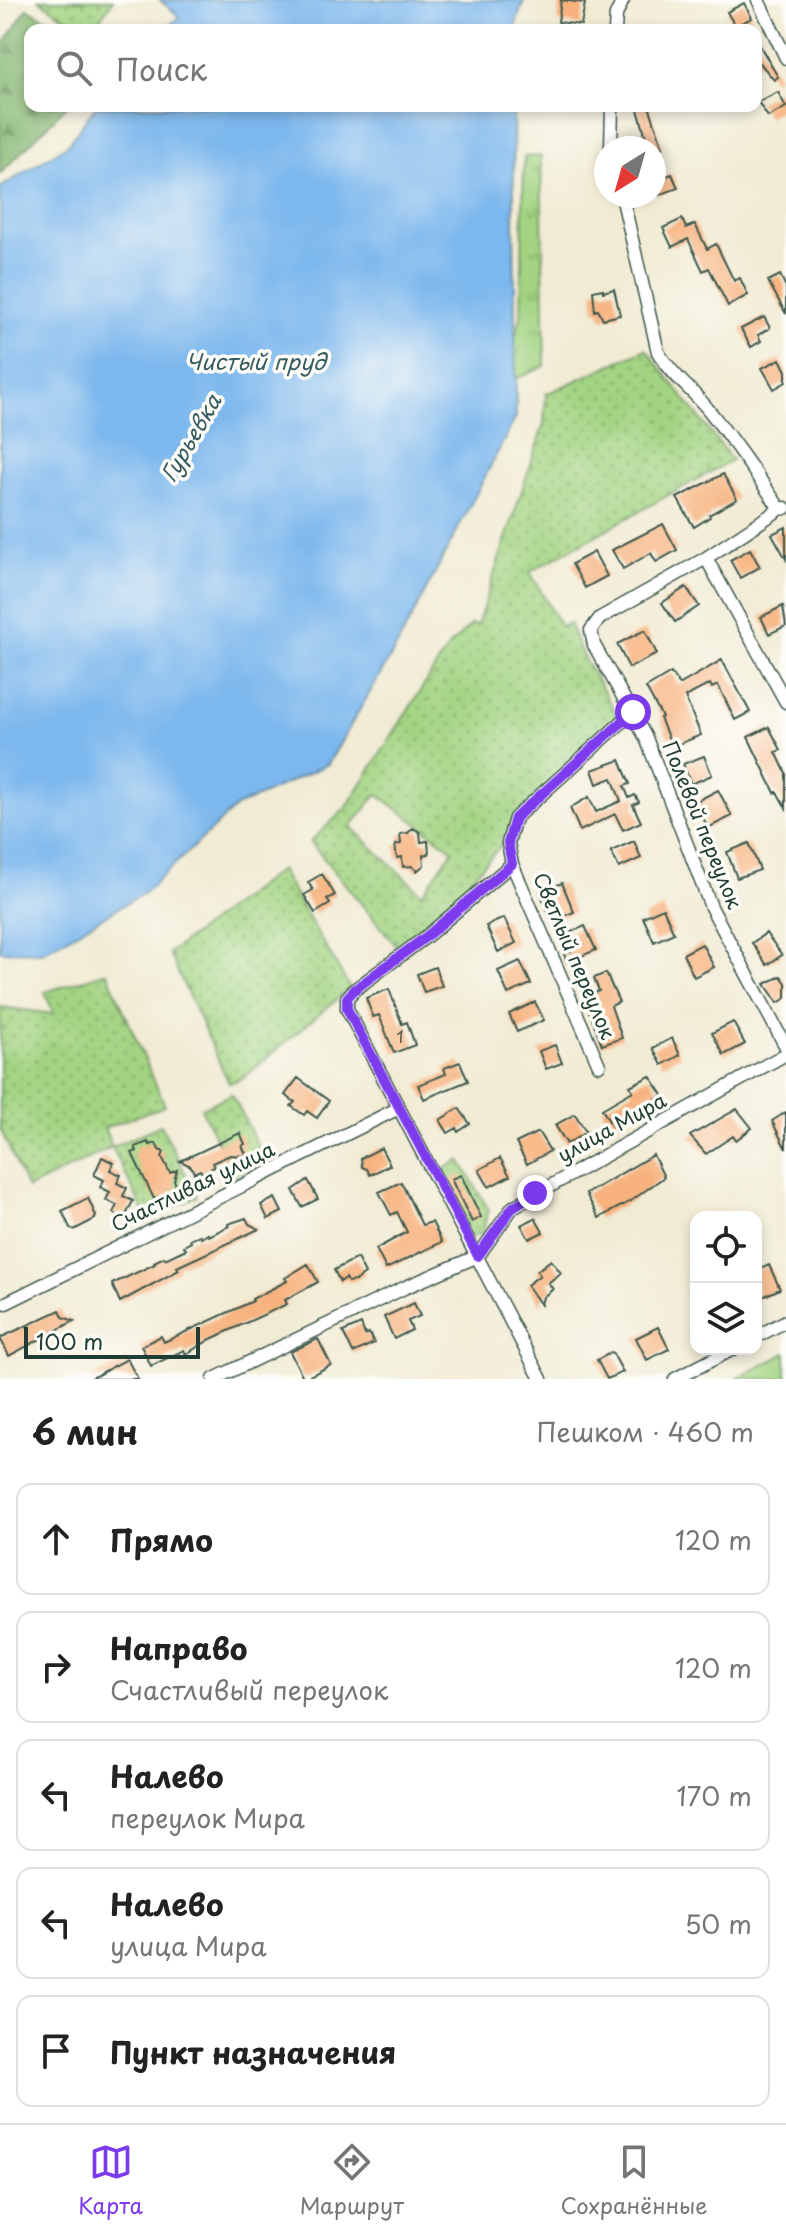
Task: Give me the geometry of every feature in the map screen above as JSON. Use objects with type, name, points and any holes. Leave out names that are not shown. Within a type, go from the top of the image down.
[{"type":"street","points":[[615,24],[623,0]]},
{"type":"street","points":[[758,0],[786,58]]},
{"type":"street","points":[[611,136],[612,112]]},
{"type":"street","points":[[625,208],[658,352],[668,368],[704,404],[783,508],[706,558],[786,702]]},
{"type":"street","name":"Полевой переулок","points":[[706,558],[600,618],[591,630],[594,645],[633,712],[673,805],[711,907],[786,1047]]},
{"type":"street","points":[[541,1379],[347,1009],[347,998],[512,864],[508,843],[515,818],[633,712]]},
{"type":"street","name":"Светлый переулок","points":[[512,864],[599,1065]]},
{"type":"street","name":"улица Мира","points":[[478,1256],[513,1207],[786,1054]]},
{"type":"street","name":"Счастливая улица","points":[[6,1303],[399,1108]]},
{"type":"street","points":[[214,1379],[478,1256]]},
{"type":"street","points":[[762,1334],[786,1321]]},
{"type":"street","points":[[675,1379],[721,1355]]},
{"type":"green space","points":[[39,0],[113,0],[96,24],[75,24]]},
{"type":"green space","points":[[27,8],[55,24],[24,24],[24,112],[61,112],[0,174],[0,50]]},
{"type":"green space","points":[[541,156],[545,366],[504,384],[521,317],[524,157]]},
{"type":"green space","points":[[646,349],[732,460],[530,572],[561,627],[569,623],[583,657],[618,716],[428,926],[398,948],[310,842],[346,808],[449,646],[472,624],[477,626],[544,424],[546,394]],"holes":[[[377,794],[453,850],[422,894],[351,827]]]},
{"type":"green space","points":[[280,870],[350,988],[243,1078],[229,1083],[169,953]]},
{"type":"green space","points":[[107,972],[165,1106],[104,1128],[112,1147],[27,1189],[0,1128],[0,1007],[54,1014],[45,992]]},
{"type":"green space","points":[[232,1094],[266,1162],[235,1177],[201,1108]]},
{"type":"green space","points":[[161,1125],[197,1196],[148,1220],[112,1147]]},
{"type":"green space","points":[[460,1160],[488,1209],[483,1232],[470,1238],[438,1173]]},
{"type":"green space","points":[[786,1353],[786,1379],[736,1379]]},
{"type":"water","points":[[160,0],[524,0],[516,24],[171,24],[180,17]]},
{"type":"water","name":"Чистый пруд","points":[[92,112],[513,112],[516,417],[398,644],[328,764],[236,807],[144,893],[42,952],[0,951],[0,188],[67,145]]},
{"type":"building","points":[[561,0],[585,3],[581,24],[558,22]]},
{"type":"building","points":[[744,3],[752,18],[734,24],[727,12]]},
{"type":"building","points":[[762,49],[778,77],[774,80],[762,65]]},
{"type":"building","points":[[778,92],[786,107],[768,117],[762,108],[762,100]]},
{"type":"building","points":[[639,112],[651,112],[659,136],[646,136]]},
{"type":"building","points":[[672,174],[678,188],[666,192],[666,176]]},
{"type":"building","points":[[682,219],[686,228],[695,224],[707,249],[716,244],[734,281],[740,278],[748,295],[728,306],[709,268],[703,271],[688,239],[672,247],[663,228]]},
{"type":"building","points":[[780,275],[786,287],[786,314],[768,281]]},
{"type":"building","points":[[603,289],[603,292],[614,289],[620,315],[603,319],[598,310],[595,311],[593,291]]},
{"type":"building","points":[[764,317],[770,328],[758,335],[761,341],[751,347],[741,329]]},
{"type":"building","points":[[780,359],[786,371],[786,382],[774,389],[762,368]]},
{"type":"building","points":[[723,474],[737,499],[694,527],[677,498]]},
{"type":"building","points":[[663,524],[677,550],[656,562],[651,553],[623,569],[612,550]]},
{"type":"building","points":[[786,527],[786,559],[772,534]]},
{"type":"building","points":[[750,549],[760,567],[740,578],[730,560]]},
{"type":"building","points":[[594,552],[607,576],[585,588],[572,564]]},
{"type":"building","points":[[686,587],[699,606],[675,622],[662,603]]},
{"type":"building","points":[[783,606],[786,626],[769,634],[761,617]]},
{"type":"building","points":[[645,630],[657,654],[629,668],[617,644]]},
{"type":"building","points":[[722,660],[750,712],[735,720],[718,685],[712,688],[710,684],[685,697],[701,735],[672,747],[662,717],[646,688],[671,673],[679,685]]},
{"type":"building","points":[[769,727],[781,750],[776,752],[786,773],[786,808],[775,793],[748,737]]},
{"type":"building","points":[[704,756],[712,775],[691,784],[683,764]]},
{"type":"building","points":[[620,760],[630,784],[624,786],[629,798],[635,795],[639,802],[633,805],[641,822],[623,830],[615,814],[580,831],[570,808],[589,797],[596,812],[621,801],[612,778],[597,784],[592,770]]},
{"type":"building","points":[[718,790],[732,816],[708,828],[695,802]]},
{"type":"building","points":[[413,828],[420,832],[421,842],[428,841],[429,854],[423,855],[424,865],[417,871],[412,866],[403,867],[402,857],[397,858],[395,845],[401,844],[400,834],[408,833]]},
{"type":"building","points":[[634,841],[641,858],[619,868],[611,851]]},
{"type":"building","points":[[749,843],[760,870],[737,878],[727,852]]},
{"type":"building","points":[[322,874],[335,895],[327,899],[330,904],[315,913],[304,895],[313,890],[308,882]]},
{"type":"building","points":[[562,883],[574,912],[552,921],[540,892]]},
{"type":"building","points":[[663,908],[674,933],[654,942],[643,917]]},
{"type":"building","points":[[504,918],[516,943],[498,952],[486,926]]},
{"type":"building","points":[[585,926],[596,950],[567,962],[564,954],[571,951],[564,935]]},
{"type":"building","points":[[766,933],[782,955],[767,965],[752,943]]},
{"type":"building","points":[[702,944],[714,967],[694,977],[683,954]]},
{"type":"building","points":[[520,961],[531,984],[508,994],[498,971]]},
{"type":"building","points":[[435,967],[442,986],[424,992],[417,974]]},
{"type":"building","points":[[606,973],[619,1002],[611,1006],[622,1038],[602,1045],[584,997],[599,991],[594,978]]},
{"type":"building","points":[[781,976],[786,983],[786,998],[778,1003],[765,984]]},
{"type":"building","points":[[389,989],[402,1024],[407,1022],[415,1045],[394,1053],[379,1015],[373,1017],[366,998]]},
{"type":"building","points":[[535,1002],[544,1020],[517,1032],[509,1014]]},
{"type":"building","points":[[733,1022],[745,1044],[724,1055],[712,1033]]},
{"type":"building","points":[[672,1038],[680,1055],[662,1065],[653,1048]]},
{"type":"building","points":[[555,1045],[562,1063],[546,1069],[539,1051]]},
{"type":"building","points":[[460,1062],[468,1081],[424,1099],[418,1085],[446,1074],[444,1068]]},
{"type":"building","points":[[650,1076],[663,1095],[612,1126],[602,1109],[633,1091],[630,1086]]},
{"type":"building","points":[[298,1078],[329,1101],[317,1118],[307,1111],[304,1115],[291,1106],[295,1102],[285,1095]]},
{"type":"building","points":[[459,1108],[470,1124],[458,1132],[457,1128],[448,1133],[440,1120]]},
{"type":"building","points":[[737,1109],[752,1128],[736,1140],[733,1136],[706,1154],[690,1136]]},
{"type":"building","points":[[786,1112],[786,1149],[772,1121]]},
{"type":"building","points":[[575,1114],[586,1132],[567,1144],[555,1125]]},
{"type":"building","points":[[240,1133],[247,1156],[230,1155],[212,1163],[214,1167],[202,1173],[200,1170],[194,1173],[191,1166],[180,1161]]},
{"type":"building","points":[[536,1133],[550,1151],[527,1164],[516,1143]]},
{"type":"building","points":[[148,1142],[150,1145],[156,1143],[159,1150],[164,1152],[162,1157],[170,1173],[177,1170],[174,1181],[178,1188],[172,1190],[174,1194],[161,1200],[159,1197],[154,1199],[132,1153],[137,1151],[135,1147]]},
{"type":"building","points":[[381,1148],[390,1165],[370,1175],[362,1167],[361,1158]]},
{"type":"building","points":[[653,1155],[664,1177],[631,1201],[599,1218],[586,1194]]},
{"type":"building","points":[[102,1157],[114,1163],[110,1170],[121,1175],[117,1183],[127,1188],[123,1196],[133,1201],[124,1219],[113,1213],[117,1205],[106,1200],[110,1192],[100,1187],[104,1180],[94,1175]]},
{"type":"building","points":[[500,1158],[510,1176],[489,1187],[479,1170]]},
{"type":"building","points":[[461,1175],[481,1217],[472,1222],[451,1179]]},
{"type":"building","points":[[308,1180],[318,1199],[302,1207],[293,1190]]},
{"type":"building","points":[[401,1182],[422,1225],[432,1222],[442,1242],[386,1269],[376,1249],[407,1232],[397,1212],[391,1215],[379,1192]]},
{"type":"building","points":[[88,1198],[95,1219],[74,1230],[70,1228],[62,1211]]},
{"type":"building","points":[[275,1198],[282,1212],[268,1219],[261,1205]]},
{"type":"building","points":[[246,1218],[249,1224],[259,1229],[177,1267],[179,1270],[120,1302],[112,1284],[186,1249],[184,1246],[190,1240],[200,1235],[201,1238],[209,1236],[228,1224]]},
{"type":"building","points":[[535,1218],[543,1232],[529,1239],[521,1225]]},
{"type":"building","points":[[357,1258],[365,1274],[355,1281],[348,1282],[346,1278],[340,1282],[334,1270]]},
{"type":"building","points":[[551,1260],[561,1273],[548,1283],[553,1289],[543,1297],[541,1305],[527,1285],[540,1275],[537,1271]]},
{"type":"building","points":[[308,1264],[318,1282],[285,1300],[287,1304],[186,1354],[184,1350],[151,1366],[141,1346],[161,1336],[164,1342],[253,1301]]},
{"type":"building","points":[[769,1265],[780,1289],[762,1297],[762,1283],[762,1268]]},
{"type":"building","points":[[414,1303],[420,1316],[408,1321],[412,1330],[394,1339],[384,1317]]},
{"type":"building","points":[[60,1310],[63,1317],[74,1321],[9,1356],[0,1338]]},
{"type":"building","points":[[361,1324],[365,1335],[369,1333],[374,1343],[353,1353],[343,1332]]},
{"type":"building","points":[[658,1327],[669,1349],[647,1360],[636,1338]]},
{"type":"building","points":[[318,1339],[331,1365],[304,1379],[290,1352]]},
{"type":"building","points":[[612,1352],[623,1372],[607,1379],[597,1360]]},
{"type":"building","points":[[127,1359],[138,1379],[90,1379]]},
{"type":"route","points":[[535,1193],[513,1207],[478,1256],[347,1009],[347,998],[512,864],[508,843],[515,818],[633,712]]},
{"type":"water label","name":"Гурьевка","points":[[191,438]]}]
